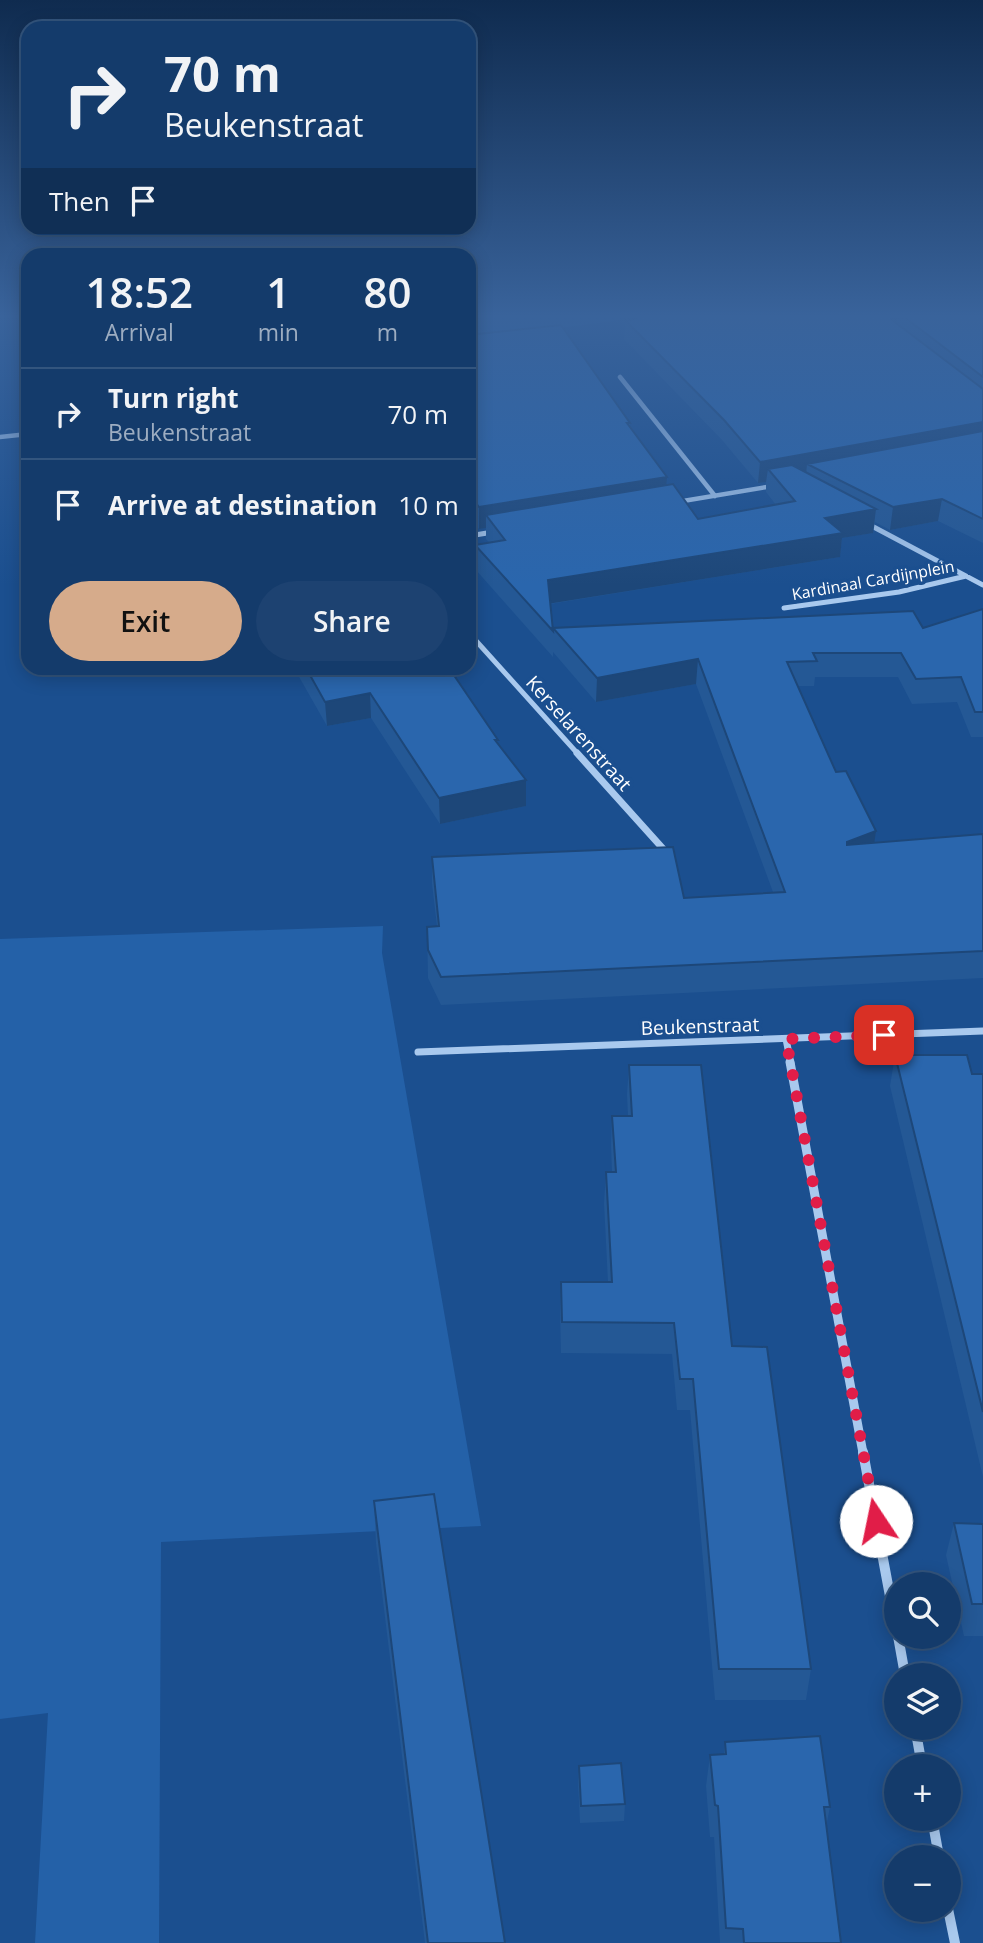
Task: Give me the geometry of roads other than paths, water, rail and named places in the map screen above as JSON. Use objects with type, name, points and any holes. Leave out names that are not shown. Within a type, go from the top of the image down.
[{"type":"street","points":[[641,404],[715,496]]},
{"type":"street","points":[[0,437],[21,435]]},
{"type":"street","points":[[674,502],[778,485]]},
{"type":"street","points":[[860,520],[983,585]]},
{"type":"street","points":[[476,535],[496,532]]},
{"type":"street","name":"Kardinaal Cardijnplein","points":[[783,608],[877,595],[948,582],[966,576]]},
{"type":"street","name":"Kerselarenstraat","points":[[476,641],[666,853]]},
{"type":"street","name":"Beukenstraat","points":[[418,1052],[983,1031]]},
{"type":"street","points":[[786,1039],[886,1572]]},
{"type":"street","points":[[951,1922],[955,1943]]}]
